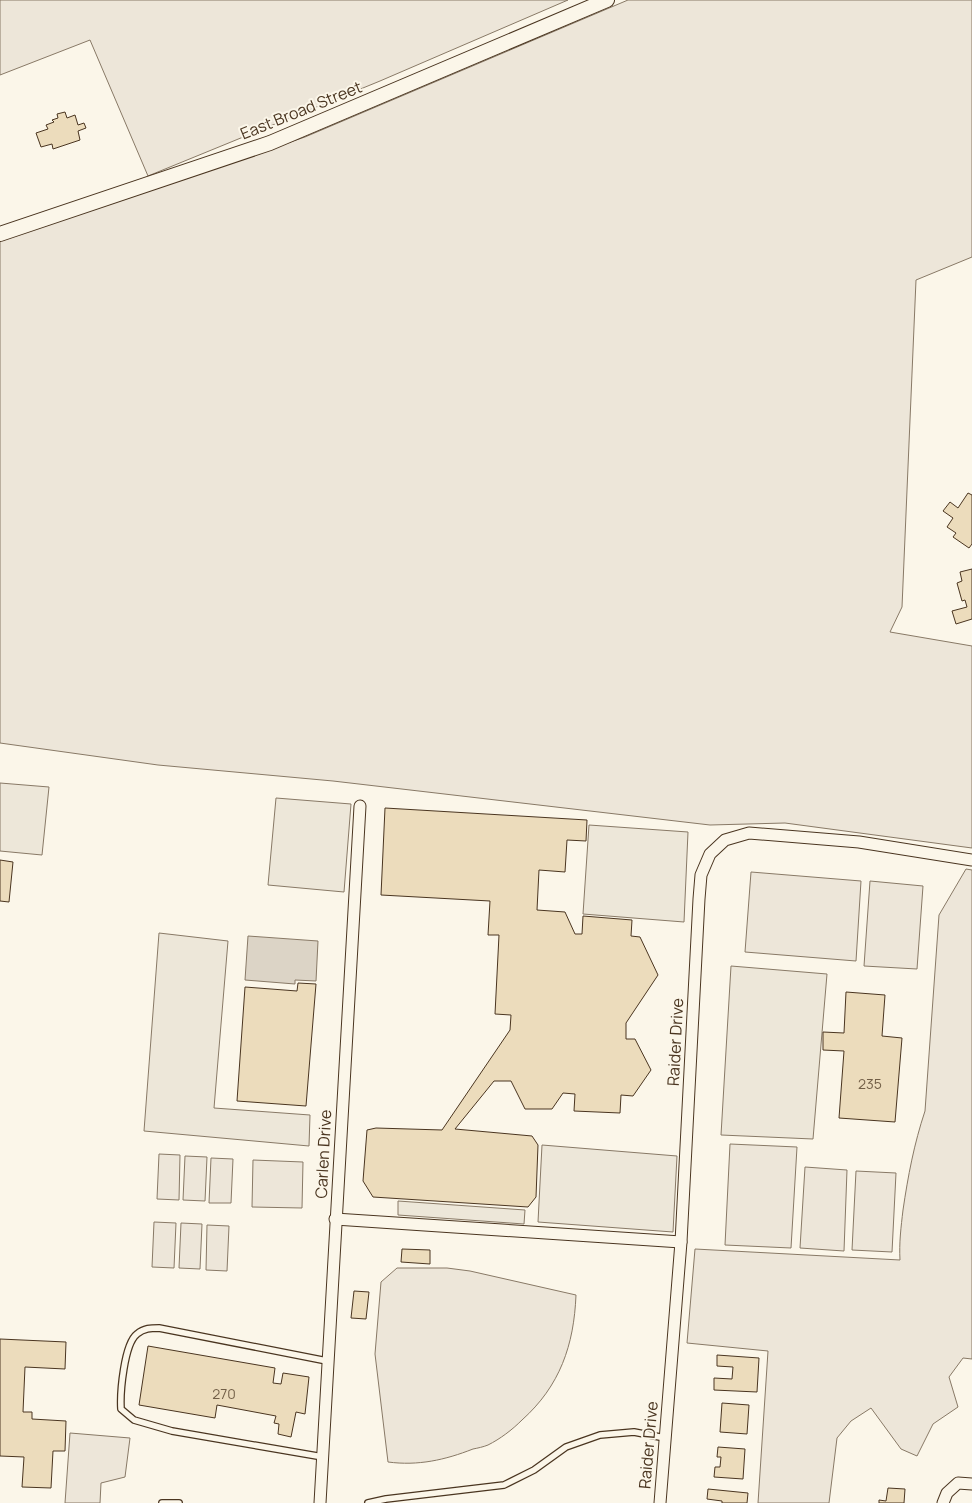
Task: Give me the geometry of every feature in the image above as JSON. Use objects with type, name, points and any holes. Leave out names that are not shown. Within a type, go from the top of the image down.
[{"type":"street","name":"East Broad Street","points":[[0,234],[270,143],[608,0]]},
{"type":"street","name":"Carlen Drive","points":[[320,1503],[360,806]]},
{"type":"street","name":"Raider Drive","points":[[660,1503],[681,1242],[699,899],[701,875],[710,854],[725,840],[749,833],[859,842],[972,860]]},
{"type":"street","points":[[335,1218],[681,1242]]},
{"type":"street","points":[[942,1503],[947,1493],[958,1483],[972,1484]]},
{"type":"lane","points":[[323,1457],[172,1431],[134,1420],[121,1409],[120,1396],[130,1344],[136,1334],[147,1328],[159,1328],[327,1361]]},
{"type":"lane","points":[[368,1503],[386,1499],[504,1485],[534,1470],[566,1447],[600,1434],[634,1432],[665,1438]]},
{"type":"lane","points":[[162,1503],[179,1503]]},
{"type":"shaded area","points":[[0,0],[568,0],[380,81],[148,176],[90,40],[0,75]]},
{"type":"shaded area","points":[[628,0],[972,0],[972,257],[916,280],[902,607],[890,632],[972,646],[972,848],[785,823],[710,825],[333,781],[158,765],[0,743],[0,241],[305,137]]},
{"type":"shaded area","points":[[0,783],[49,787],[42,855],[0,851]]},
{"type":"shaded area","points":[[276,798],[351,804],[344,892],[268,885]]},
{"type":"shaded area","points":[[589,825],[688,832],[684,922],[583,914]]},
{"type":"shaded area","points":[[966,869],[972,870],[972,1359],[963,1358],[949,1377],[958,1407],[933,1424],[917,1456],[901,1449],[871,1408],[851,1421],[837,1438],[829,1503],[758,1503],[768,1351],[687,1343],[695,1249],[900,1260],[901,1229],[907,1185],[925,1111],[939,915]]},
{"type":"shaded area","points":[[751,872],[861,881],[856,961],[745,952]]},
{"type":"shaded area","points":[[870,881],[923,886],[917,969],[864,966]]},
{"type":"shaded area","points":[[159,933],[228,941],[214,1108],[310,1115],[309,1146],[144,1131]]},
{"type":"shaded area","points":[[248,936],[318,941],[316,981],[295,980],[295,984],[245,980]]},
{"type":"shaded area","points":[[731,966],[827,974],[813,1139],[721,1135]]},
{"type":"shaded area","points":[[730,1144],[797,1147],[791,1248],[725,1245]]},
{"type":"shaded area","points":[[542,1145],[677,1156],[673,1232],[538,1222]]},
{"type":"shaded area","points":[[159,1154],[180,1155],[179,1200],[157,1199]]},
{"type":"shaded area","points":[[185,1156],[207,1157],[205,1201],[183,1200]]},
{"type":"shaded area","points":[[211,1158],[233,1159],[231,1203],[209,1203]]},
{"type":"shaded area","points":[[253,1160],[303,1162],[302,1208],[252,1207]]},
{"type":"shaded area","points":[[805,1167],[847,1170],[844,1251],[800,1248]]},
{"type":"shaded area","points":[[856,1171],[896,1173],[892,1252],[852,1250]]},
{"type":"shaded area","points":[[398,1201],[525,1210],[524,1224],[398,1215]]},
{"type":"shaded area","points":[[154,1222],[176,1223],[174,1268],[152,1267]]},
{"type":"shaded area","points":[[181,1223],[202,1224],[200,1269],[179,1268]]},
{"type":"shaded area","points":[[207,1225],[229,1226],[227,1271],[206,1270]]},
{"type":"shaded area","points":[[397,1268],[447,1268],[470,1271],[576,1295],[575,1313],[568,1348],[555,1379],[535,1407],[522,1420],[506,1434],[488,1445],[421,1463],[388,1462],[375,1354],[381,1282]]},
{"type":"shaded area","points":[[70,1433],[130,1438],[125,1477],[101,1483],[100,1503],[65,1503]]},
{"type":"building","points":[[65,112],[67,118],[75,115],[78,125],[84,123],[86,128],[78,131],[80,140],[53,149],[52,144],[41,147],[36,133],[48,129],[46,125],[58,118],[57,114]]},
{"type":"building","points":[[968,493],[972,495],[972,544],[969,548],[953,537],[956,533],[947,527],[953,518],[943,511],[950,502],[958,508]]},
{"type":"building","points":[[972,569],[972,619],[956,624],[952,611],[967,607],[965,600],[962,601],[957,583],[962,581],[960,572]]},
{"type":"building","points":[[385,808],[587,820],[586,841],[567,840],[565,872],[539,870],[537,910],[565,912],[575,934],[582,934],[583,916],[632,920],[631,936],[640,937],[658,975],[626,1023],[626,1039],[635,1039],[651,1070],[633,1096],[621,1095],[620,1113],[574,1111],[575,1094],[563,1093],[552,1109],[525,1109],[511,1081],[494,1081],[455,1129],[532,1136],[538,1145],[536,1197],[528,1207],[373,1197],[363,1181],[367,1130],[376,1128],[442,1130],[510,1030],[511,1015],[495,1014],[499,935],[488,935],[490,901],[381,895]]},
{"type":"building","points":[[0,860],[13,862],[9,902],[0,901]]},
{"type":"building","points":[[298,983],[316,984],[306,1106],[237,1101],[245,987],[297,991]]},
{"type":"building","points":[[846,992],[885,995],[882,1036],[902,1038],[895,1122],[839,1118],[844,1051],[823,1050],[823,1032],[844,1033]]},
{"type":"building","points":[[402,1249],[430,1250],[430,1264],[401,1262]]},
{"type":"building","points":[[354,1291],[369,1292],[366,1319],[351,1318]]},
{"type":"building","points":[[0,1339],[66,1342],[65,1369],[25,1367],[23,1412],[32,1412],[32,1419],[66,1421],[65,1451],[53,1451],[51,1488],[22,1487],[24,1457],[0,1456]]},
{"type":"building","points":[[148,1346],[275,1368],[273,1383],[281,1384],[283,1373],[309,1377],[305,1414],[296,1412],[291,1437],[278,1434],[279,1424],[274,1423],[276,1416],[217,1405],[215,1418],[139,1405]]},
{"type":"building","points":[[717,1355],[759,1358],[757,1392],[714,1390],[714,1378],[732,1379],[733,1367],[717,1366]]},
{"type":"building","points":[[722,1403],[749,1405],[747,1434],[720,1432]]},
{"type":"building","points":[[718,1447],[745,1449],[743,1479],[714,1477],[715,1467],[720,1467],[721,1457],[717,1457]]},
{"type":"building","points":[[888,1488],[905,1489],[904,1503],[879,1503],[879,1500],[886,1501]]},
{"type":"building","points":[[708,1489],[748,1493],[747,1503],[722,1503],[722,1501],[707,1499]]}]
